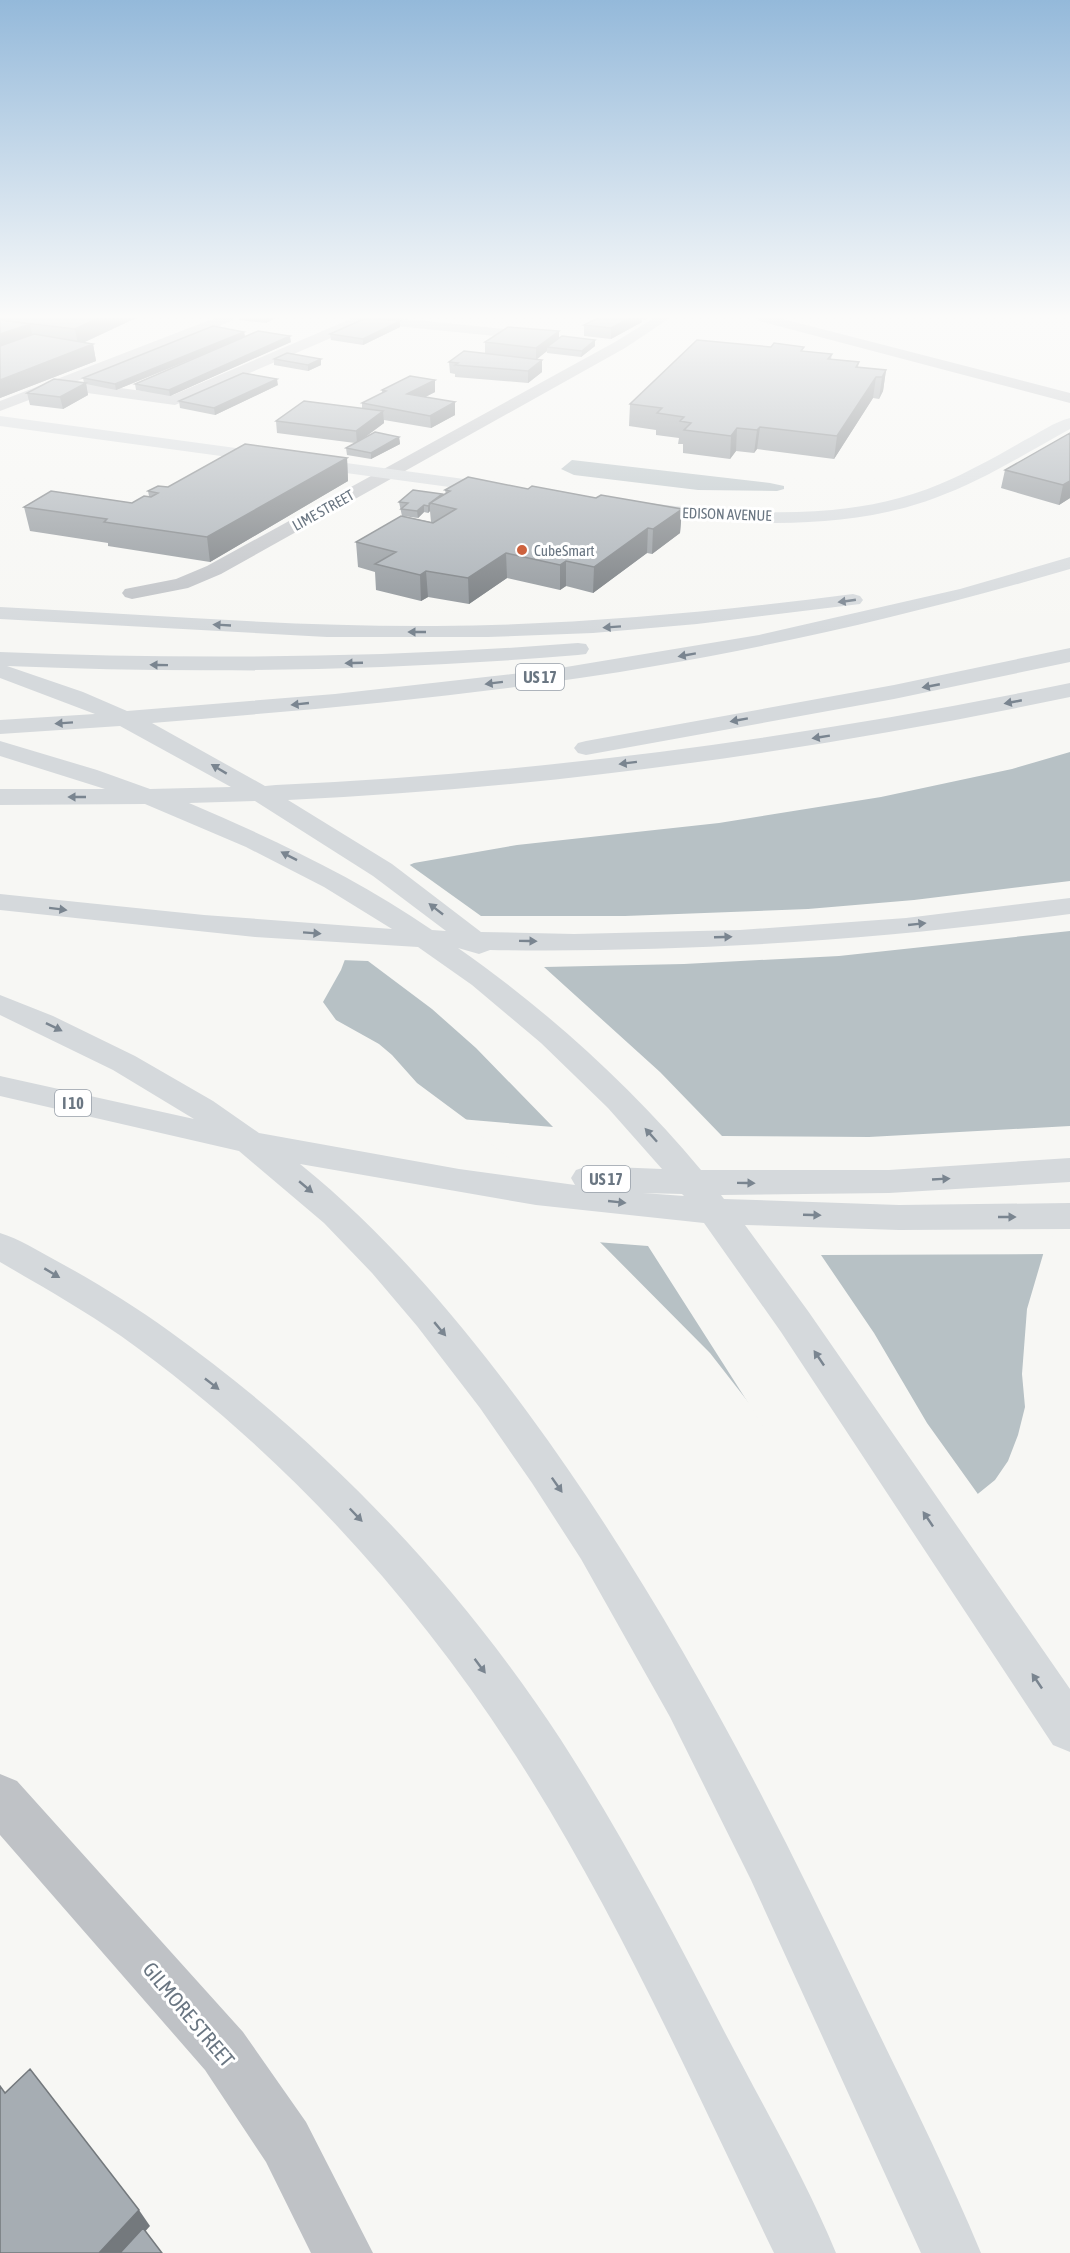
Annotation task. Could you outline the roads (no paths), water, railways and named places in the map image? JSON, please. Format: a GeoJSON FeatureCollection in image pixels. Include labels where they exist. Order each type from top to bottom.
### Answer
{"type":"FeatureCollection","features":[{"type":"Feature","properties":{"kind":"main road"},"geometry":{"type":"LineString","coordinates":[[16,423],[515,491]]}},
{"type":"Feature","properties":{"kind":"main road","name":"EDISON AVENUE"},"geometry":{"type":"LineString","coordinates":[[619,505],[683,513],[783,516],[848,512],[900,503],[944,488],[1070,423]]}},
{"type":"Feature","properties":{"kind":"main road"},"geometry":{"type":"LineString","coordinates":[[0,613],[376,632],[597,628],[834,603],[985,579],[1070,562]]}},
{"type":"Feature","properties":{"kind":"main road","name":"US 17"},"geometry":{"type":"LineString","coordinates":[[0,727],[282,706],[514,681],[716,649],[968,594],[1070,562]]}},
{"type":"Feature","properties":{"kind":"main road"},"geometry":{"type":"LineString","coordinates":[[0,659],[202,666],[438,660],[638,644],[893,611]]}},
{"type":"Feature","properties":{"kind":"main road"},"geometry":{"type":"LineString","coordinates":[[204,795],[381,779],[552,754],[894,693],[1070,655]]}},
{"type":"Feature","properties":{"kind":"main road"},"geometry":{"type":"LineString","coordinates":[[0,671],[88,701],[155,733],[338,841],[395,878],[459,927],[519,983],[573,1042],[621,1102],[672,1159],[752,1260],[1070,1729]]}},
{"type":"Feature","properties":{"kind":"main road"},"geometry":{"type":"LineString","coordinates":[[0,797],[204,795],[369,788],[644,761],[829,736],[1070,690]]}},
{"type":"Feature","properties":{"kind":"main road"},"geometry":{"type":"LineString","coordinates":[[0,748],[82,772],[174,804],[266,844],[356,892],[446,950],[488,983],[533,1019],[621,1102]]}},
{"type":"Feature","properties":{"kind":"main road"},"geometry":{"type":"LineString","coordinates":[[0,902],[254,928],[481,941],[689,939],[900,926],[1070,906]]}},
{"type":"Feature","properties":{"kind":"main road"},"geometry":{"type":"LineString","coordinates":[[0,1004],[99,1049],[157,1081],[213,1116],[266,1154],[314,1193],[364,1243],[413,1296],[464,1357],[565,1497],[679,1685],[730,1779],[788,1898],[951,2253]]}},
{"type":"Feature","properties":{"kind":"main road","name":"I 10"},"geometry":{"type":"LineString","coordinates":[[0,1086],[146,1120]]}},
{"type":"Feature","properties":{"kind":"main road"},"geometry":{"type":"LineString","coordinates":[[146,1120],[378,1167],[533,1192],[615,1202],[853,1217],[1070,1216]]}},
{"type":"Feature","properties":{"kind":"main road","name":"US 17"},"geometry":{"type":"LineString","coordinates":[[146,1120],[389,1160],[585,1178],[799,1184],[892,1182],[1070,1170]]}},
{"type":"Feature","properties":{"kind":"main road"},"geometry":{"type":"LineString","coordinates":[[0,1246],[104,1305],[167,1349],[231,1399],[296,1455],[359,1519],[425,1594],[489,1677],[553,1770],[626,1899],[807,2253]]}},
{"type":"Feature","properties":{"kind":"street","name":"LIME STREET"},"geometry":{"type":"LineString","coordinates":[[132,593],[169,587],[202,577],[479,423]]}},
{"type":"Feature","properties":{"kind":"street","name":"GILMORE STREET"},"geometry":{"type":"LineString","coordinates":[[0,1798],[224,2051],[286,2142],[343,2253]]}},
{"type":"Feature","properties":{"kind":"place","name":"CubeSmart"},"geometry":{"type":"Point","coordinates":[522,550]}}]}
